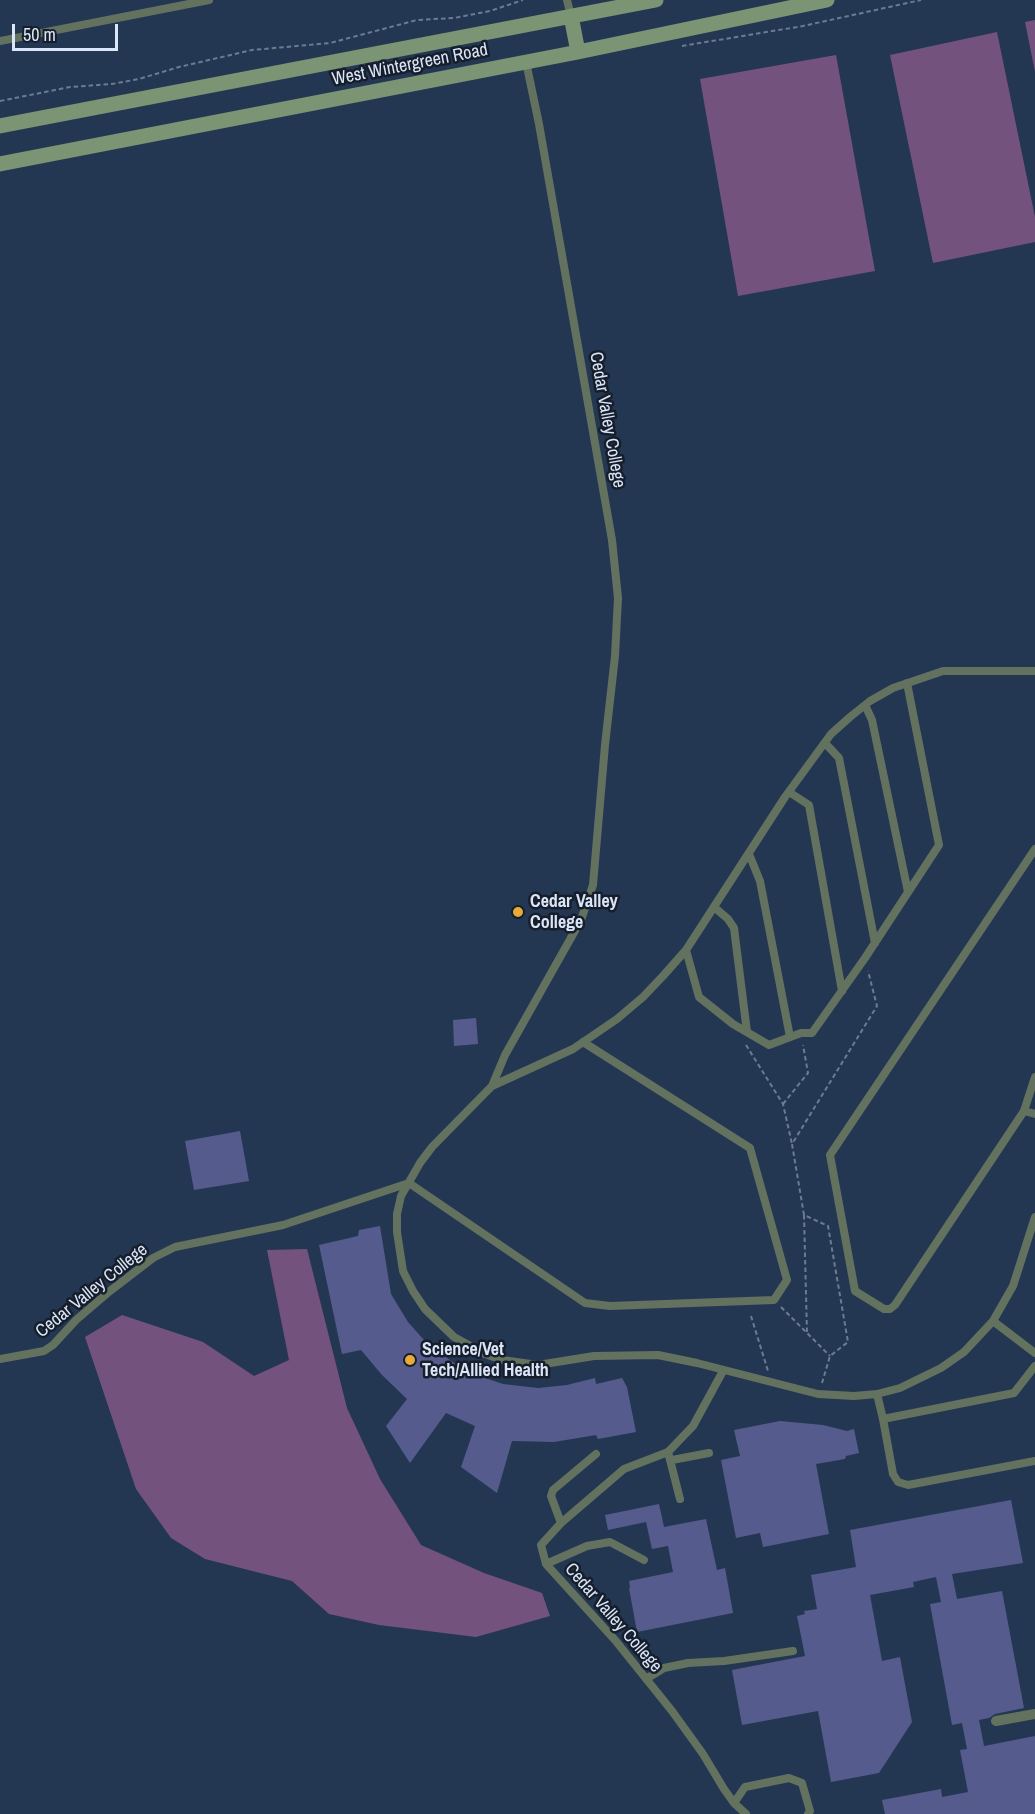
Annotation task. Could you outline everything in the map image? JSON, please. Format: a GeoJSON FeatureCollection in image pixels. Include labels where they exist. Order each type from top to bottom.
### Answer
{"type":"FeatureCollection","features":[{"type":"Feature","properties":{"kind":"main road","name":"West Wintergreen Road"},"geometry":{"type":"LineString","coordinates":[[0,126],[656,0]]}},
{"type":"Feature","properties":{"kind":"main road","name":"West Wintergreen Road"},"geometry":{"type":"LineString","coordinates":[[0,164],[578,52],[827,0]]}},
{"type":"Feature","properties":{"kind":"main road"},"geometry":{"type":"LineString","coordinates":[[571,16],[578,52]]}},
{"type":"Feature","properties":{"kind":"street"},"geometry":{"type":"LineString","coordinates":[[996,1721],[1035,1714]]}},
{"type":"Feature","properties":{"kind":"lane"},"geometry":{"type":"LineString","coordinates":[[0,41],[209,0]]}},
{"type":"Feature","properties":{"kind":"lane"},"geometry":{"type":"LineString","coordinates":[[567,0],[571,16]]}},
{"type":"Feature","properties":{"kind":"lane","name":"Cedar Valley College"},"geometry":{"type":"LineString","coordinates":[[492,1086],[505,1055],[581,920],[593,885],[615,656],[618,598],[610,528],[542,135],[526,62]]}},
{"type":"Feature","properties":{"kind":"lane","name":"Cedar Valley College"},"geometry":{"type":"LineString","coordinates":[[1035,671],[943,671],[893,688],[865,705],[831,734],[789,792],[686,950],[643,997],[617,1019],[573,1049],[492,1086],[432,1147],[401,1196],[397,1215],[403,1271],[412,1291],[425,1309],[454,1337],[484,1354],[517,1364],[538,1365],[594,1356],[658,1355],[818,1394],[854,1396],[878,1394],[900,1388],[940,1368],[963,1352],[993,1321],[1012,1286],[1035,1217]]}},
{"type":"Feature","properties":{"kind":"lane"},"geometry":{"type":"LineString","coordinates":[[686,950],[699,997],[733,1024],[769,1045],[801,1033],[812,1033],[875,943],[939,844],[907,683]]}},
{"type":"Feature","properties":{"kind":"lane"},"geometry":{"type":"LineString","coordinates":[[865,705],[872,720],[908,892]]}},
{"type":"Feature","properties":{"kind":"lane"},"geometry":{"type":"LineString","coordinates":[[825,743],[839,758],[875,943]]}},
{"type":"Feature","properties":{"kind":"lane"},"geometry":{"type":"LineString","coordinates":[[789,792],[809,805],[842,991]]}},
{"type":"Feature","properties":{"kind":"lane"},"geometry":{"type":"LineString","coordinates":[[1035,849],[830,1155],[855,1291],[884,1309],[890,1309],[895,1305],[1024,1111],[1035,1077]]}},
{"type":"Feature","properties":{"kind":"lane"},"geometry":{"type":"LineString","coordinates":[[749,854],[760,881],[790,1037]]}},
{"type":"Feature","properties":{"kind":"lane"},"geometry":{"type":"LineString","coordinates":[[714,907],[728,919],[734,928],[747,1032]]}},
{"type":"Feature","properties":{"kind":"lane"},"geometry":{"type":"LineString","coordinates":[[409,1183],[585,1303],[610,1306],[774,1300],[787,1280],[750,1148],[583,1042]]}},
{"type":"Feature","properties":{"kind":"lane"},"geometry":{"type":"LineString","coordinates":[[1024,1111],[1035,1114]]}},
{"type":"Feature","properties":{"kind":"lane","name":"Cedar Valley College"},"geometry":{"type":"LineString","coordinates":[[0,1359],[44,1351],[110,1292],[153,1258],[175,1247],[283,1226],[409,1183]]}},
{"type":"Feature","properties":{"kind":"lane"},"geometry":{"type":"LineString","coordinates":[[993,1321],[1035,1353]]}},
{"type":"Feature","properties":{"kind":"lane"},"geometry":{"type":"LineString","coordinates":[[883,1419],[1014,1393],[1035,1365]]}},
{"type":"Feature","properties":{"kind":"lane","name":"Cedar Valley College"},"geometry":{"type":"LineString","coordinates":[[723,1371],[693,1426],[670,1456],[624,1469],[561,1523],[541,1545],[546,1564],[615,1640],[697,1746],[734,1803],[746,1814]]}},
{"type":"Feature","properties":{"kind":"lane"},"geometry":{"type":"LineString","coordinates":[[878,1394],[893,1474],[898,1482],[908,1485],[1035,1461]]}},
{"type":"Feature","properties":{"kind":"lane"},"geometry":{"type":"LineString","coordinates":[[680,1499],[670,1456],[709,1453]]}},
{"type":"Feature","properties":{"kind":"lane"},"geometry":{"type":"LineString","coordinates":[[561,1523],[551,1496],[553,1490],[596,1454]]}},
{"type":"Feature","properties":{"kind":"lane"},"geometry":{"type":"LineString","coordinates":[[546,1564],[587,1546],[610,1542],[644,1560]]}},
{"type":"Feature","properties":{"kind":"lane"},"geometry":{"type":"LineString","coordinates":[[646,1679],[664,1668],[688,1663],[724,1661],[793,1651]]}},
{"type":"Feature","properties":{"kind":"lane"},"geometry":{"type":"LineString","coordinates":[[740,1814],[734,1803],[745,1787],[789,1778],[802,1784],[810,1810],[808,1814]]}},
{"type":"Feature","properties":{"kind":"path"},"geometry":{"type":"LineString","coordinates":[[0,101],[70,87],[112,84],[139,79],[179,66],[252,50],[330,43],[417,20],[454,18],[490,11],[523,0]]}},
{"type":"Feature","properties":{"kind":"path"},"geometry":{"type":"LineString","coordinates":[[783,1104],[808,1073],[801,1033]]}},
{"type":"Feature","properties":{"kind":"path"},"geometry":{"type":"LineString","coordinates":[[746,1044],[783,1104],[792,1144]]}},
{"type":"Feature","properties":{"kind":"path"},"geometry":{"type":"LineString","coordinates":[[804,1215],[807,1333]]}},
{"type":"Feature","properties":{"kind":"path"},"geometry":{"type":"LineString","coordinates":[[774,1300],[830,1356]]}},
{"type":"Feature","properties":{"kind":"path"},"geometry":{"type":"LineString","coordinates":[[751,1316],[771,1383]]}},
{"type":"Feature","properties":{"kind":"shaded area"},"geometry":{"type":"Polygon","coordinates":[[[1035,20],[1035,72],[1025,22],[1035,20]]]}},
{"type":"Feature","properties":{"kind":"shaded area"},"geometry":{"type":"Polygon","coordinates":[[[997,32],[1035,217],[1035,242],[933,263],[890,55],[997,32]]]}},
{"type":"Feature","properties":{"kind":"shaded area"},"geometry":{"type":"Polygon","coordinates":[[[836,55],[875,271],[738,296],[700,79],[836,55]]]}},
{"type":"Feature","properties":{"kind":"shaded area"},"geometry":{"type":"Polygon","coordinates":[[[307,1249],[347,1408],[380,1479],[421,1545],[484,1573],[542,1593],[550,1616],[476,1637],[379,1625],[329,1614],[292,1581],[205,1559],[171,1538],[136,1489],[85,1337],[122,1315],[203,1342],[254,1376],[289,1360],[267,1250],[307,1249]]]}},
{"type":"Feature","properties":{"kind":"building"},"geometry":{"type":"Polygon","coordinates":[[[476,1018],[478,1044],[454,1046],[453,1020],[476,1018]]]}},
{"type":"Feature","properties":{"kind":"building"},"geometry":{"type":"Polygon","coordinates":[[[240,1131],[249,1181],[194,1190],[185,1141],[240,1131]]]}},
{"type":"Feature","properties":{"kind":"building","name":"Science/Vet Tech/Allied Health"},"geometry":{"type":"Polygon","coordinates":[[[380,1226],[391,1294],[408,1322],[424,1340],[459,1366],[458,1369],[503,1384],[538,1388],[567,1385],[595,1378],[596,1384],[622,1378],[627,1387],[636,1432],[598,1439],[596,1435],[554,1442],[512,1441],[497,1493],[461,1467],[475,1426],[446,1413],[410,1463],[386,1426],[407,1399],[382,1375],[361,1350],[342,1354],[319,1245],[358,1236],[359,1230],[380,1226]]]}},
{"type":"Feature","properties":{"kind":"building"},"geometry":{"type":"Polygon","coordinates":[[[780,1421],[823,1425],[847,1431],[854,1429],[859,1453],[846,1456],[845,1459],[816,1464],[829,1534],[763,1547],[760,1533],[736,1538],[721,1460],[740,1456],[734,1430],[780,1421]]]}},
{"type":"Feature","properties":{"kind":"building"},"geometry":{"type":"Polygon","coordinates":[[[1011,1500],[1023,1563],[952,1574],[957,1599],[1002,1591],[1024,1708],[979,1720],[984,1746],[1035,1736],[1035,1814],[885,1814],[882,1800],[941,1789],[942,1797],[968,1792],[960,1750],[967,1749],[962,1723],[952,1725],[930,1604],[941,1602],[936,1577],[913,1582],[914,1587],[870,1595],[882,1661],[900,1657],[912,1722],[879,1773],[831,1782],[818,1711],[742,1725],[732,1670],[805,1656],[797,1616],[805,1614],[804,1611],[817,1609],[811,1575],[856,1567],[850,1530],[1011,1500]]]}},
{"type":"Feature","properties":{"kind":"building"},"geometry":{"type":"Polygon","coordinates":[[[659,1504],[664,1527],[706,1519],[717,1570],[725,1568],[733,1613],[637,1632],[629,1581],[673,1572],[668,1546],[652,1549],[646,1522],[608,1530],[605,1515],[659,1504]]]}},
{"type":"Feature","properties":{"kind":"place","name":"Cedar Valley College"},"geometry":{"type":"Point","coordinates":[518,912]}},
{"type":"Feature","properties":{"kind":"place","name":"Science/Vet Tech/Allied Health"},"geometry":{"type":"Point","coordinates":[410,1360]}}]}
